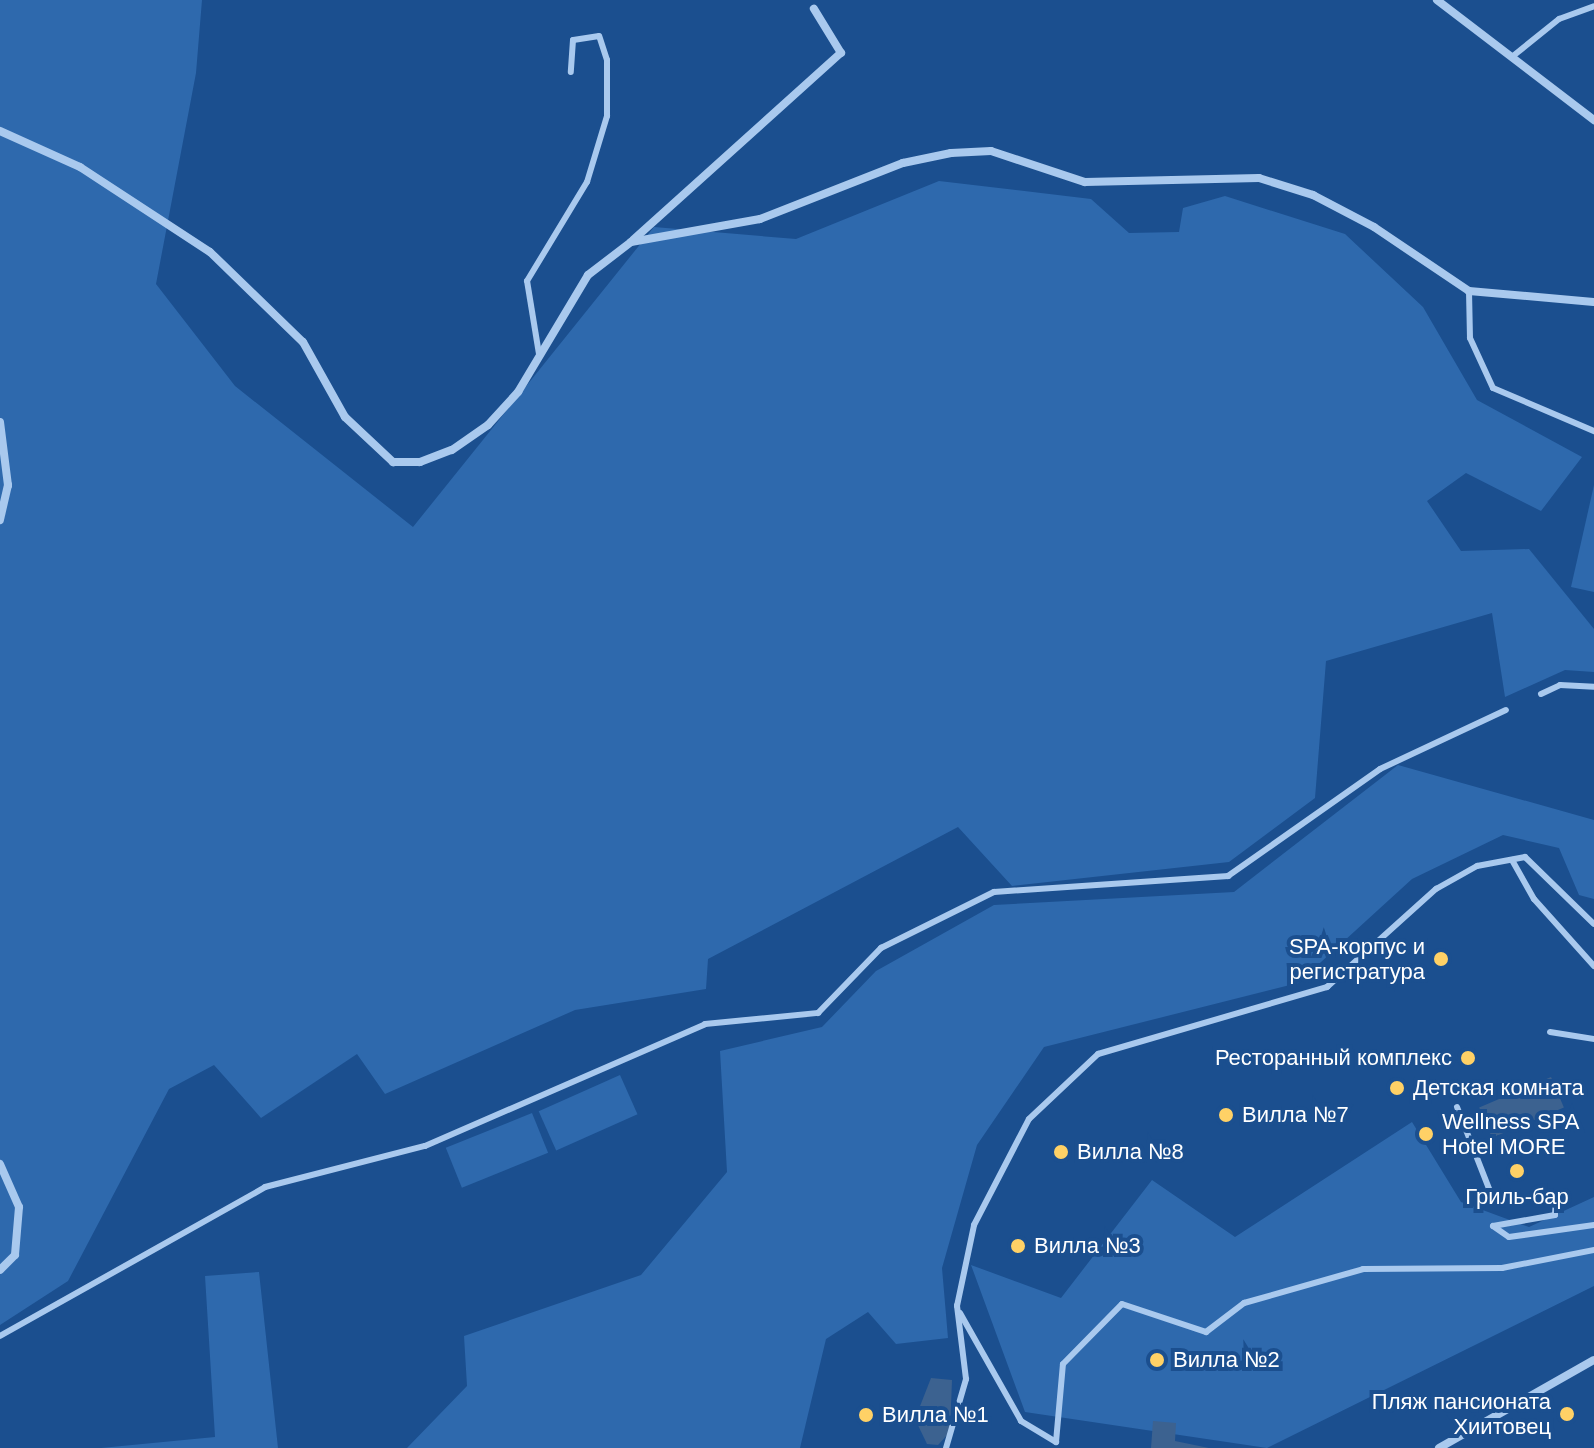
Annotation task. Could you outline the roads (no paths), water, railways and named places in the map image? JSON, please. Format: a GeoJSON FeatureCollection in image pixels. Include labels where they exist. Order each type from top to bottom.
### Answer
{"type":"FeatureCollection","features":[{"type":"Feature","properties":{"kind":"street"},"geometry":{"type":"LineString","coordinates":[[1437,0],[1594,120]]}},
{"type":"Feature","properties":{"kind":"street"},"geometry":{"type":"LineString","coordinates":[[0,131],[80,167],[210,252],[303,342],[345,417],[393,462],[430,458],[488,425],[539,354],[588,275],[631,242],[841,53],[814,9]]}},
{"type":"Feature","properties":{"kind":"street"},"geometry":{"type":"LineString","coordinates":[[631,242],[760,219],[903,163],[991,151],[1085,182],[1259,178],[1362,220],[1469,291],[1594,302]]}},
{"type":"Feature","properties":{"kind":"street"},"geometry":{"type":"LineString","coordinates":[[0,422],[8,485],[0,520]]}},
{"type":"Feature","properties":{"kind":"street"},"geometry":{"type":"LineString","coordinates":[[0,1164],[19,1207],[15,1255],[0,1270]]}},
{"type":"Feature","properties":{"kind":"street"},"geometry":{"type":"LineString","coordinates":[[1439,1448],[1594,1360]]}},
{"type":"Feature","properties":{"kind":"lane"},"geometry":{"type":"LineString","coordinates":[[1513,56],[1559,19],[1594,6]]}},
{"type":"Feature","properties":{"kind":"lane"},"geometry":{"type":"LineString","coordinates":[[539,354],[527,281],[587,182],[607,116],[607,60],[599,36],[573,40],[571,72]]}},
{"type":"Feature","properties":{"kind":"lane"},"geometry":{"type":"LineString","coordinates":[[1469,291],[1470,338],[1493,388],[1594,431]]}},
{"type":"Feature","properties":{"kind":"lane"},"geometry":{"type":"LineString","coordinates":[[1541,694],[1560,685],[1594,687]]}},
{"type":"Feature","properties":{"kind":"lane"},"geometry":{"type":"LineString","coordinates":[[0,1336],[265,1187],[425,1146],[705,1024],[818,1013],[881,948],[994,892],[1228,876],[1380,769],[1506,710]]}},
{"type":"Feature","properties":{"kind":"lane"},"geometry":{"type":"LineString","coordinates":[[946,1448],[966,1379],[957,1306],[974,1225],[1029,1119],[1098,1054],[1327,987],[1436,889],[1477,866],[1525,857],[1562,886],[1594,924]]}},
{"type":"Feature","properties":{"kind":"lane"},"geometry":{"type":"LineString","coordinates":[[1512,860],[1534,899],[1594,966]]}},
{"type":"Feature","properties":{"kind":"lane"},"geometry":{"type":"LineString","coordinates":[[1550,1032],[1594,1039]]}},
{"type":"Feature","properties":{"kind":"lane"},"geometry":{"type":"LineString","coordinates":[[1457,1107],[1493,1199],[1556,1200],[1555,1215],[1493,1226],[1509,1237],[1594,1225]]}},
{"type":"Feature","properties":{"kind":"lane"},"geometry":{"type":"LineString","coordinates":[[957,1306],[1021,1421],[1056,1442],[1063,1364],[1122,1304],[1206,1332],[1244,1303],[1363,1269],[1502,1268],[1594,1250]]}},
{"type":"Feature","properties":{"kind":"place","name":"SPA-корпус и регистратура"},"geometry":{"type":"Point","coordinates":[1441,959]}},
{"type":"Feature","properties":{"kind":"place","name":"Ресторанный комплекс"},"geometry":{"type":"Point","coordinates":[1468,1058]}},
{"type":"Feature","properties":{"kind":"place","name":"Детская комната"},"geometry":{"type":"Point","coordinates":[1397,1088]}},
{"type":"Feature","properties":{"kind":"place","name":"Вилла №7"},"geometry":{"type":"Point","coordinates":[1226,1115]}},
{"type":"Feature","properties":{"kind":"place","name":"Wellness SPA Hotel MORE"},"geometry":{"type":"Point","coordinates":[1426,1134]}},
{"type":"Feature","properties":{"kind":"place","name":"Вилла №8"},"geometry":{"type":"Point","coordinates":[1061,1152]}},
{"type":"Feature","properties":{"kind":"place","name":"Гриль-бар"},"geometry":{"type":"Point","coordinates":[1517,1171]}},
{"type":"Feature","properties":{"kind":"place","name":"Вилла №3"},"geometry":{"type":"Point","coordinates":[1018,1246]}},
{"type":"Feature","properties":{"kind":"place","name":"Вилла №2"},"geometry":{"type":"Point","coordinates":[1157,1360]}},
{"type":"Feature","properties":{"kind":"place","name":"Пляж пансионата Хиитовец"},"geometry":{"type":"Point","coordinates":[1567,1414]}},
{"type":"Feature","properties":{"kind":"place","name":"Вилла №1"},"geometry":{"type":"Point","coordinates":[866,1415]}}]}
